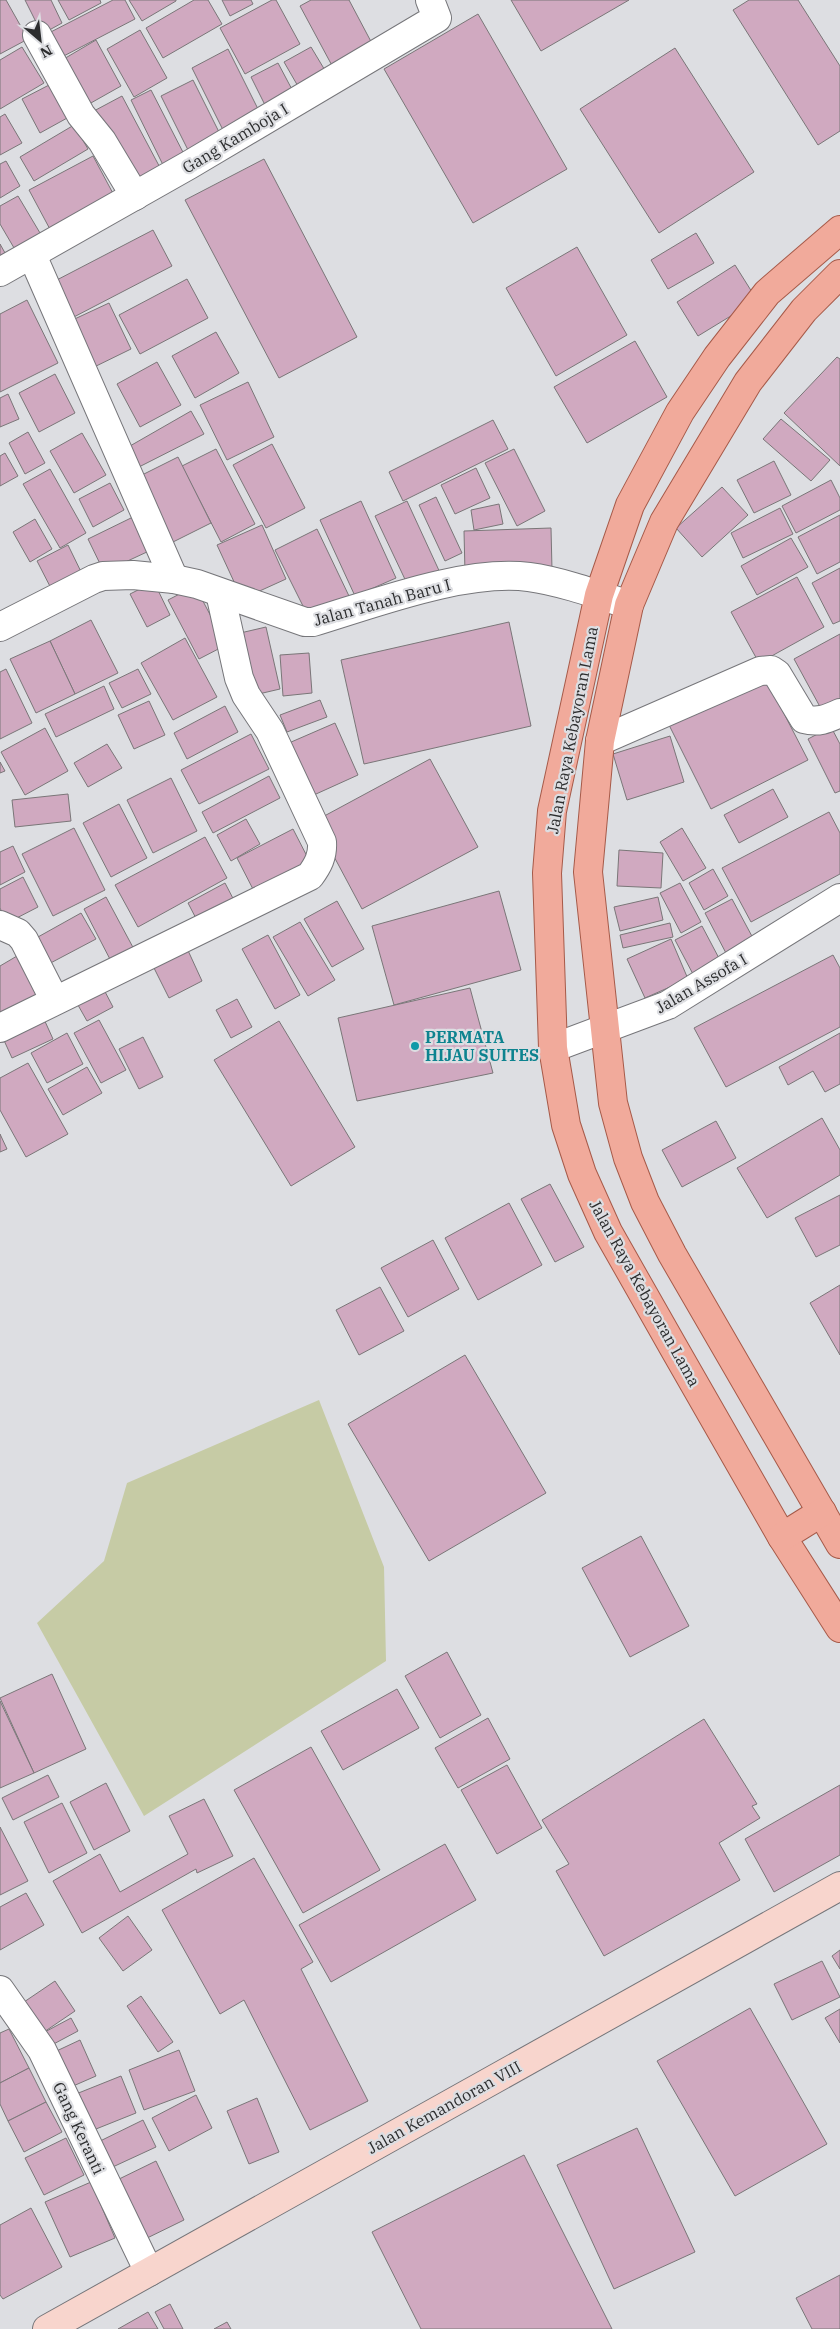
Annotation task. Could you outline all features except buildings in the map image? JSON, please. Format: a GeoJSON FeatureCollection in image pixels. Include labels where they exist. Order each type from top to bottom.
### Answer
{"type":"FeatureCollection","features":[{"type":"Feature","properties":{"kind":"main road","name":"Jalan Raya Kebayoran Lama"},"geometry":{"type":"LineString","coordinates":[[840,230],[767,293],[717,357],[680,412],[630,505],[599,595],[552,811],[547,873],[553,1048],[566,1125],[582,1174],[608,1232],[782,1537],[840,1628]]}},
{"type":"Feature","properties":{"kind":"main road","name":"Jalan Raya Kebayoran Lama"},"geometry":{"type":"LineString","coordinates":[[840,274],[804,310],[748,382],[664,522],[629,604],[600,741],[588,872],[613,1103],[628,1158],[645,1202],[672,1254],[840,1544]]}},
{"type":"Feature","properties":{"kind":"main road"},"geometry":{"type":"LineString","coordinates":[[782,1537],[822,1512]]}},
{"type":"Feature","properties":{"kind":"street","name":"Gang Kamboja I"},"geometry":{"type":"LineString","coordinates":[[0,272],[135,196],[434,9]]}},
{"type":"Feature","properties":{"kind":"street"},"geometry":{"type":"LineString","coordinates":[[37,35],[81,115],[102,142],[135,196]]}},
{"type":"Feature","properties":{"kind":"street"},"geometry":{"type":"LineString","coordinates":[[32,255],[174,578]]}},
{"type":"Feature","properties":{"kind":"street","name":"Jalan Tanah Baru I"},"geometry":{"type":"LineString","coordinates":[[0,627],[98,578],[133,575],[174,578],[197,584],[220,594],[296,620],[313,622],[470,578],[532,577],[629,604]]}},
{"type":"Feature","properties":{"kind":"street"},"geometry":{"type":"LineString","coordinates":[[0,1028],[54,999],[310,876],[323,853],[322,842],[274,740],[259,712],[246,695],[239,678],[220,594]]}},
{"type":"Feature","properties":{"kind":"street"},"geometry":{"type":"LineString","coordinates":[[600,741],[760,671],[771,670],[777,674],[804,719],[812,722],[824,720],[840,713]]}},
{"type":"Feature","properties":{"kind":"street","name":"Jalan Assofa I"},"geometry":{"type":"LineString","coordinates":[[553,1048],[668,1005],[840,898]]}},
{"type":"Feature","properties":{"kind":"street"},"geometry":{"type":"LineString","coordinates":[[0,925],[18,933],[24,940],[54,999]]}},
{"type":"Feature","properties":{"kind":"street","name":"Jalan Kemandoran VIII"},"geometry":{"type":"LineString","coordinates":[[47,2329],[840,1886]]}},
{"type":"Feature","properties":{"kind":"street","name":"Gang Keranti"},"geometry":{"type":"LineString","coordinates":[[0,1990],[42,2050],[149,2272]]}},
{"type":"Feature","properties":{"kind":"green space"},"geometry":{"type":"Polygon","coordinates":[[[319,1400],[384,1567],[386,1661],[144,1816],[37,1623],[104,1561],[127,1483],[319,1400]]]}},
{"type":"Feature","properties":{"kind":"place","name":"PERMATA HIJAU SUITES"},"geometry":{"type":"Point","coordinates":[415,1046]}}]}
